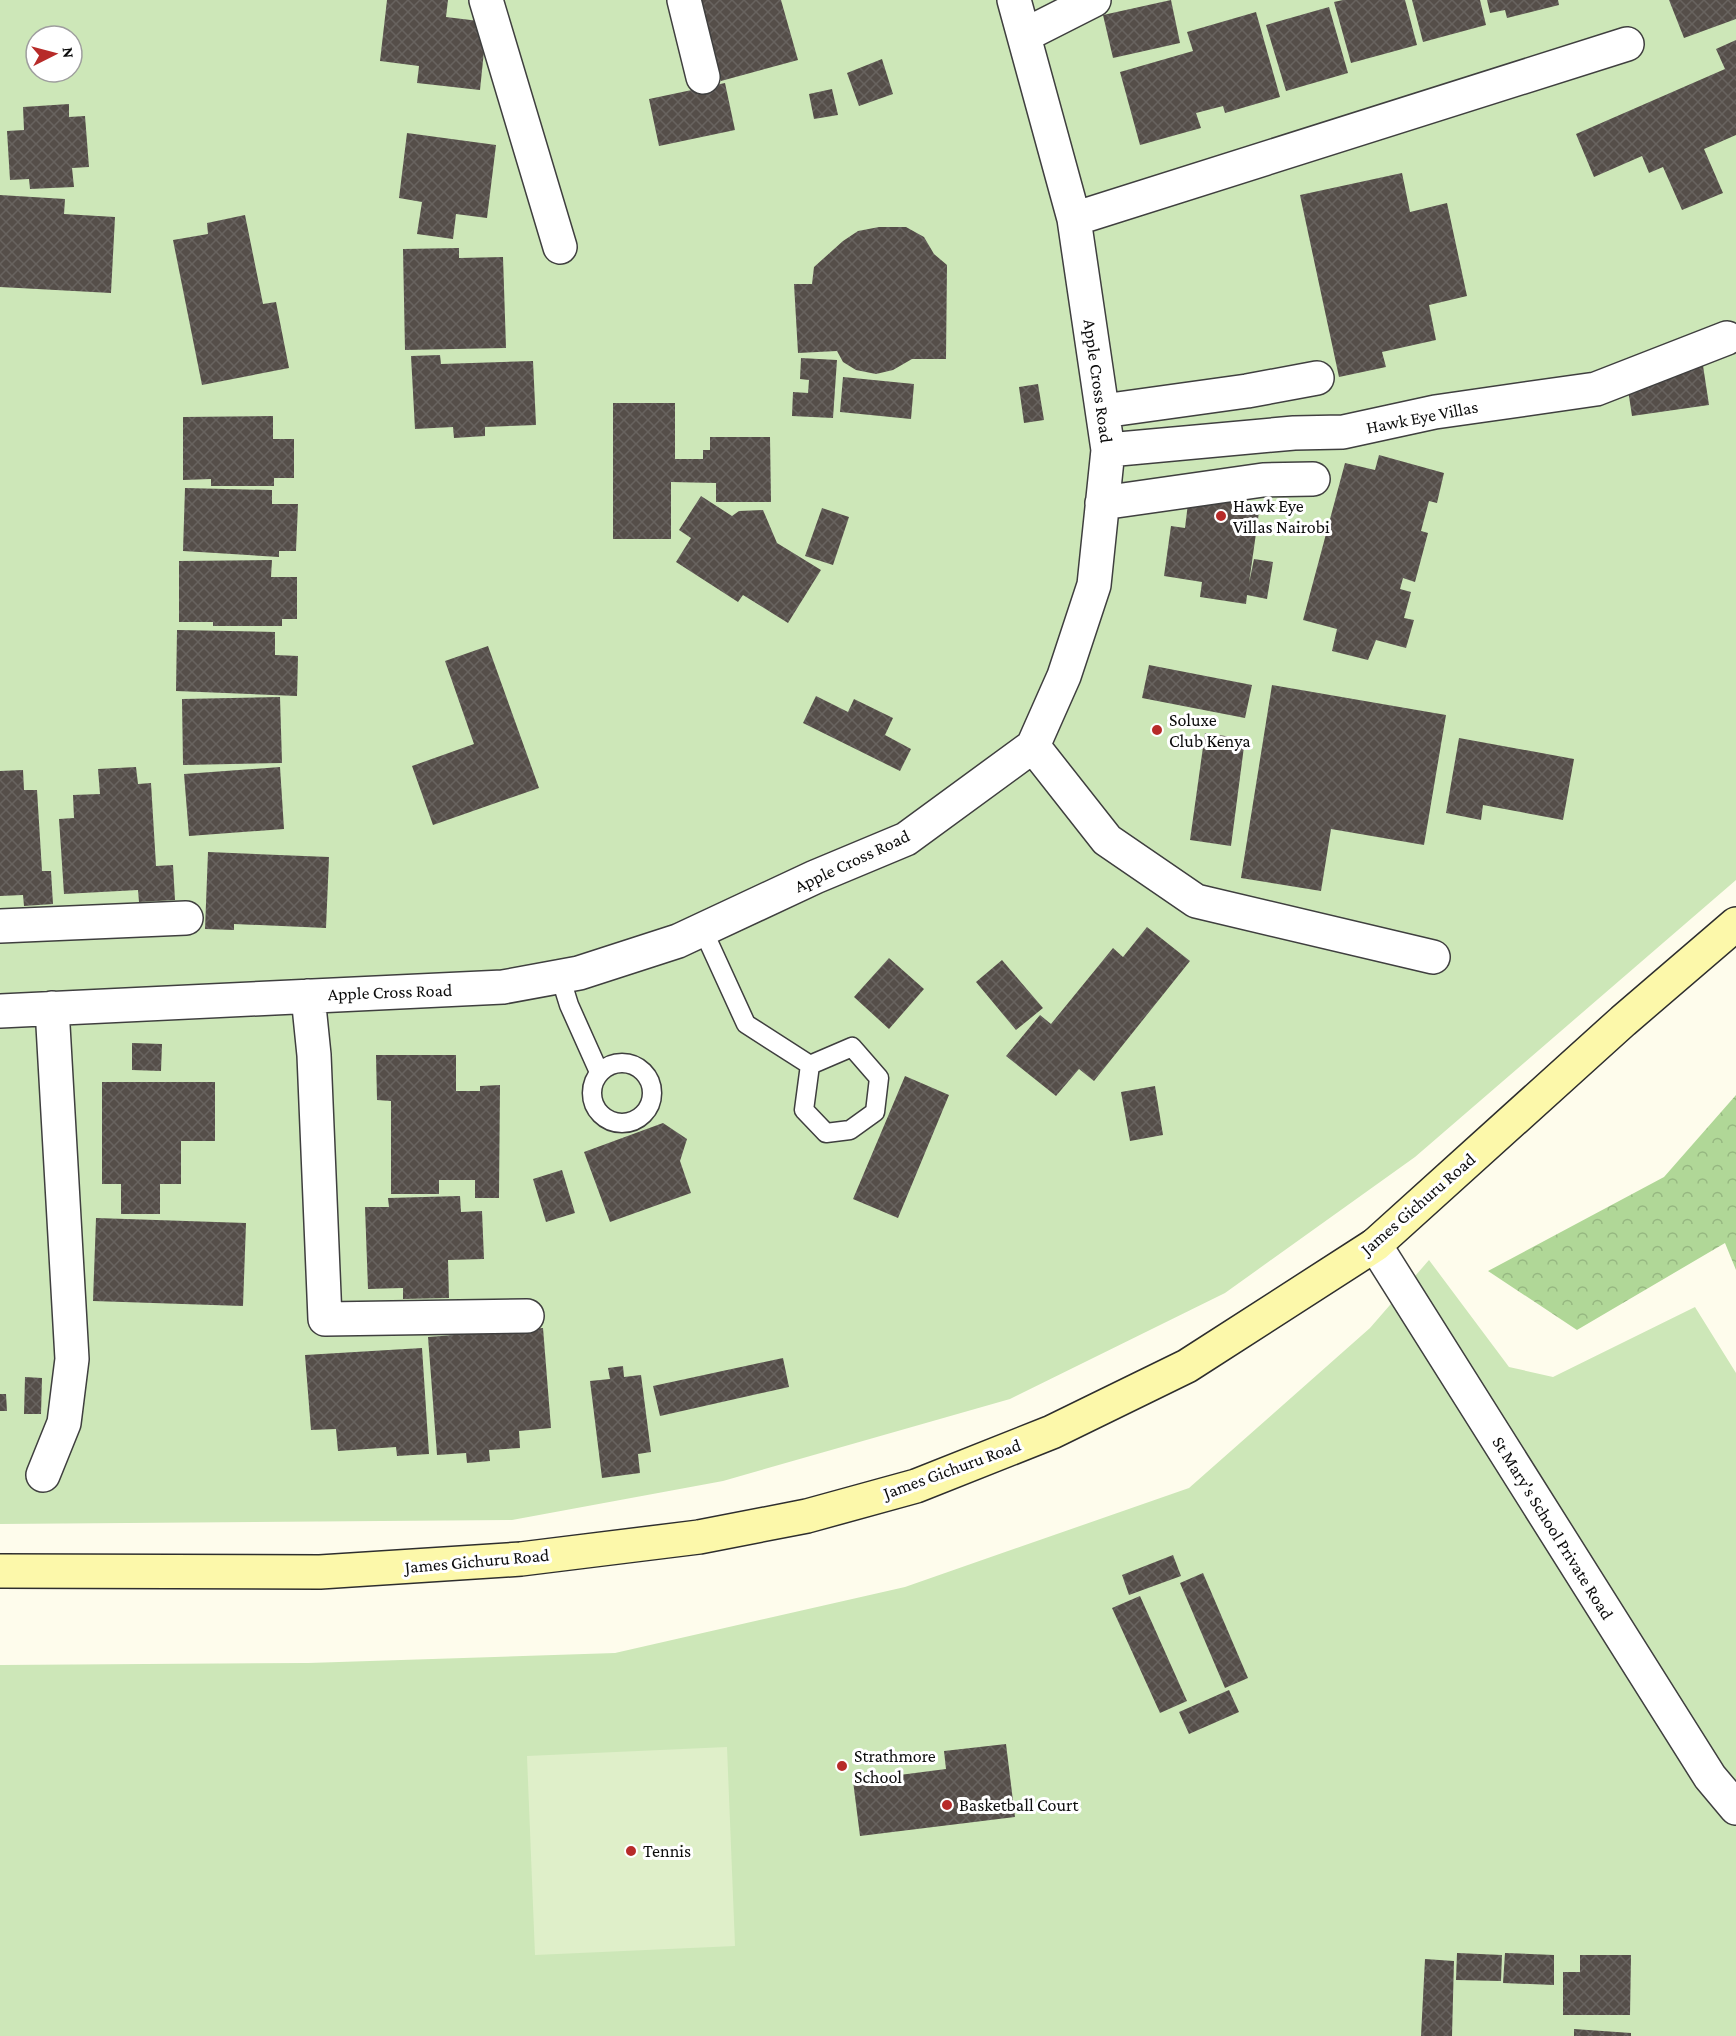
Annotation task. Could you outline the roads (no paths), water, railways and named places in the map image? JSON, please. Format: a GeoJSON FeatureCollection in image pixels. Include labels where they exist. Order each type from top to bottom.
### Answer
{"type":"FeatureCollection","features":[{"type":"Feature","properties":{"kind":"main road","name":"James Gichuru Road"},"geometry":{"type":"LineString","coordinates":[[0,1571],[320,1572],[521,1559],[699,1537],[807,1516],[916,1486],[1052,1432],[1186,1366],[1375,1245],[1623,1021],[1736,924]]}},
{"type":"Feature","properties":{"kind":"street"},"geometry":{"type":"LineString","coordinates":[[486,0],[560,247]]}},
{"type":"Feature","properties":{"kind":"street"},"geometry":{"type":"LineString","coordinates":[[684,0],[703,78]]}},
{"type":"Feature","properties":{"kind":"street","name":"Apple Cross Road"},"geometry":{"type":"LineString","coordinates":[[0,1011],[503,987],[579,973],[678,941],[815,877],[906,839],[1032,746],[1064,676],[1094,585],[1108,450],[1074,219],[1014,0]]}},
{"type":"Feature","properties":{"kind":"street"},"geometry":{"type":"LineString","coordinates":[[1025,36],[1094,0]]}},
{"type":"Feature","properties":{"kind":"street"},"geometry":{"type":"LineString","coordinates":[[1074,219],[1627,44]]}},
{"type":"Feature","properties":{"kind":"street","name":"Hawk Eye Villas"},"geometry":{"type":"LineString","coordinates":[[1108,450],[1294,433],[1343,432],[1435,412],[1596,389],[1727,338]]}},
{"type":"Feature","properties":{"kind":"street"},"geometry":{"type":"LineString","coordinates":[[1102,411],[1247,391],[1317,378]]}},
{"type":"Feature","properties":{"kind":"street"},"geometry":{"type":"LineString","coordinates":[[1102,503],[1263,480],[1312,479]]}},
{"type":"Feature","properties":{"kind":"street"},"geometry":{"type":"LineString","coordinates":[[1032,746],[1107,840],[1196,901],[1433,957]]}},
{"type":"Feature","properties":{"kind":"street"},"geometry":{"type":"LineString","coordinates":[[0,926],[186,918]]}},
{"type":"Feature","properties":{"kind":"street"},"geometry":{"type":"LineString","coordinates":[[308,996],[314,1055],[325,1319],[527,1316]]}},
{"type":"Feature","properties":{"kind":"street"},"geometry":{"type":"LineString","coordinates":[[43,1475],[64,1423],[69,1404],[72,1359],[52,1008]]}},
{"type":"Feature","properties":{"kind":"street","name":"St Mary's School Private Road"},"geometry":{"type":"LineString","coordinates":[[1375,1245],[1710,1777],[1736,1808]]}},
{"type":"Feature","properties":{"kind":"lane"},"geometry":{"type":"LineString","coordinates":[[704,930],[746,1024],[810,1065]]}},
{"type":"Feature","properties":{"kind":"lane"},"geometry":{"type":"LineString","coordinates":[[560,976],[569,1005],[599,1072]]}},
{"type":"Feature","properties":{"kind":"lane"},"geometry":{"type":"LineString","coordinates":[[852,1047],[879,1078],[875,1113],[850,1130],[826,1133],[804,1110],[810,1065],[852,1047]]}},
{"type":"Feature","properties":{"kind":"place","name":"Hawk Eye Villas Nairobi"},"geometry":{"type":"Point","coordinates":[1221,516]}},
{"type":"Feature","properties":{"kind":"place","name":"Soluxe Club Kenya"},"geometry":{"type":"Point","coordinates":[1157,730]}},
{"type":"Feature","properties":{"kind":"place","name":"Strathmore School"},"geometry":{"type":"Point","coordinates":[842,1766]}},
{"type":"Feature","properties":{"kind":"place","name":"Basketball Court"},"geometry":{"type":"Point","coordinates":[947,1805]}},
{"type":"Feature","properties":{"kind":"place","name":"Tennis"},"geometry":{"type":"Point","coordinates":[631,1851]}}]}
